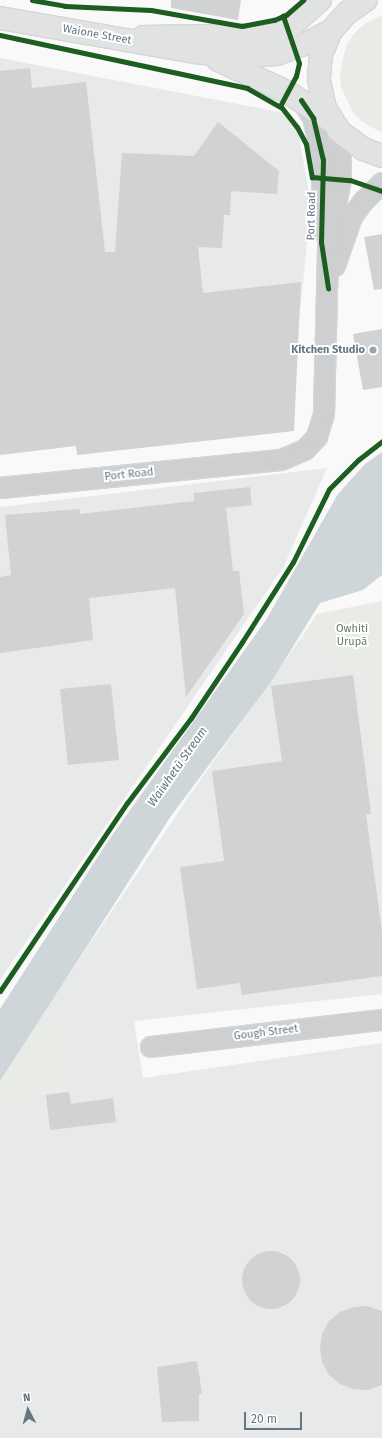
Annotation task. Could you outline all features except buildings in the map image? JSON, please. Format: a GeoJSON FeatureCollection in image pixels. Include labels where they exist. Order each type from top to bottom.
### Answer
{"type":"FeatureCollection","features":[{"type":"Feature","properties":{"kind":"main road"},"geometry":{"type":"LineString","coordinates":[[112,38],[265,35],[292,25],[320,0]]}},
{"type":"Feature","properties":{"kind":"main road","name":"Waione Street"},"geometry":{"type":"LineString","coordinates":[[0,18],[194,52],[236,56],[277,54],[308,43],[338,17],[366,0]]}},
{"type":"Feature","properties":{"kind":"main road"},"geometry":{"type":"LineString","coordinates":[[337,127],[325,108],[319,80],[321,55],[338,17]]}},
{"type":"Feature","properties":{"kind":"main road","name":"Waione Street"},"geometry":{"type":"LineString","coordinates":[[194,52],[233,65],[301,100],[363,149],[382,156]]}},
{"type":"Feature","properties":{"kind":"street","name":"Port Road"},"geometry":{"type":"LineString","coordinates":[[301,100],[313,118],[323,160],[321,242],[328,288]]}},
{"type":"Feature","properties":{"kind":"street","name":"Port Road"},"geometry":{"type":"LineString","coordinates":[[0,488],[281,460],[305,450],[317,437],[324,414],[328,246],[342,169],[337,127]]}},
{"type":"Feature","properties":{"kind":"street","name":"Port Road"},"geometry":{"type":"LineString","coordinates":[[328,288],[352,217],[362,202],[382,183]]}},
{"type":"Feature","properties":{"kind":"street","name":"Gough Street"},"geometry":{"type":"LineString","coordinates":[[151,1046],[382,1020]]}},
{"type":"Feature","properties":{"kind":"shaded area"},"geometry":{"type":"Polygon","coordinates":[[[0,58],[285,113],[298,132],[311,203],[290,411],[0,453],[0,58]]]}},
{"type":"Feature","properties":{"kind":"shaded area"},"geometry":{"type":"Polygon","coordinates":[[[327,468],[284,566],[0,980],[0,507],[327,468]]]}},
{"type":"Feature","properties":{"kind":"shaded area"},"geometry":{"type":"Polygon","coordinates":[[[301,638],[360,676],[382,806],[382,994],[134,1021],[143,1078],[382,1043],[382,1438],[0,1438],[0,1111],[8,1099],[67,1090],[61,1031],[39,1019],[194,789],[301,638]]]}},
{"type":"Feature","properties":{"kind":"green space"},"geometry":{"type":"Polygon","coordinates":[[[382,15],[382,133],[361,121],[352,111],[341,87],[340,73],[346,46],[353,35],[363,25],[382,15]]]}},
{"type":"Feature","properties":{"kind":"green space","name":"Owhiti Urupā"},"geometry":{"type":"Polygon","coordinates":[[[382,601],[381,806],[360,676],[301,638],[317,614],[382,601]]]}},
{"type":"Feature","properties":{"kind":"green space"},"geometry":{"type":"Polygon","coordinates":[[[39,1019],[61,1031],[67,1090],[8,1099],[0,1111],[0,1081],[39,1019]]]}},
{"type":"Feature","properties":{"kind":"water","name":"Waiwhetū Stream"},"geometry":{"type":"Polygon","coordinates":[[[382,452],[382,575],[363,590],[320,603],[273,679],[171,816],[0,1081],[0,1009],[108,841],[266,620],[338,494],[365,464],[382,452]]]}},
{"type":"Feature","properties":{"kind":"cycle path"},"geometry":{"type":"LineString","coordinates":[[32,0],[65,6],[151,10],[242,26],[274,20],[286,15],[303,0]]}},
{"type":"Feature","properties":{"kind":"cycle path"},"geometry":{"type":"LineString","coordinates":[[280,106],[296,76],[299,63],[283,16]]}},
{"type":"Feature","properties":{"kind":"cycle path"},"geometry":{"type":"LineString","coordinates":[[0,35],[247,88],[282,108],[297,127],[306,144],[312,177],[350,180],[382,191]]}},
{"type":"Feature","properties":{"kind":"cycle path"},"geometry":{"type":"LineString","coordinates":[[301,100],[313,118],[323,160],[321,242],[328,288]]}},
{"type":"Feature","properties":{"kind":"cycle path"},"geometry":{"type":"LineString","coordinates":[[0,991],[127,803],[191,718],[242,642],[293,562],[329,489],[358,460],[382,441]]}},
{"type":"Feature","properties":{"kind":"place","name":"Kitchen Studio"},"geometry":{"type":"Point","coordinates":[373,350]}}]}
